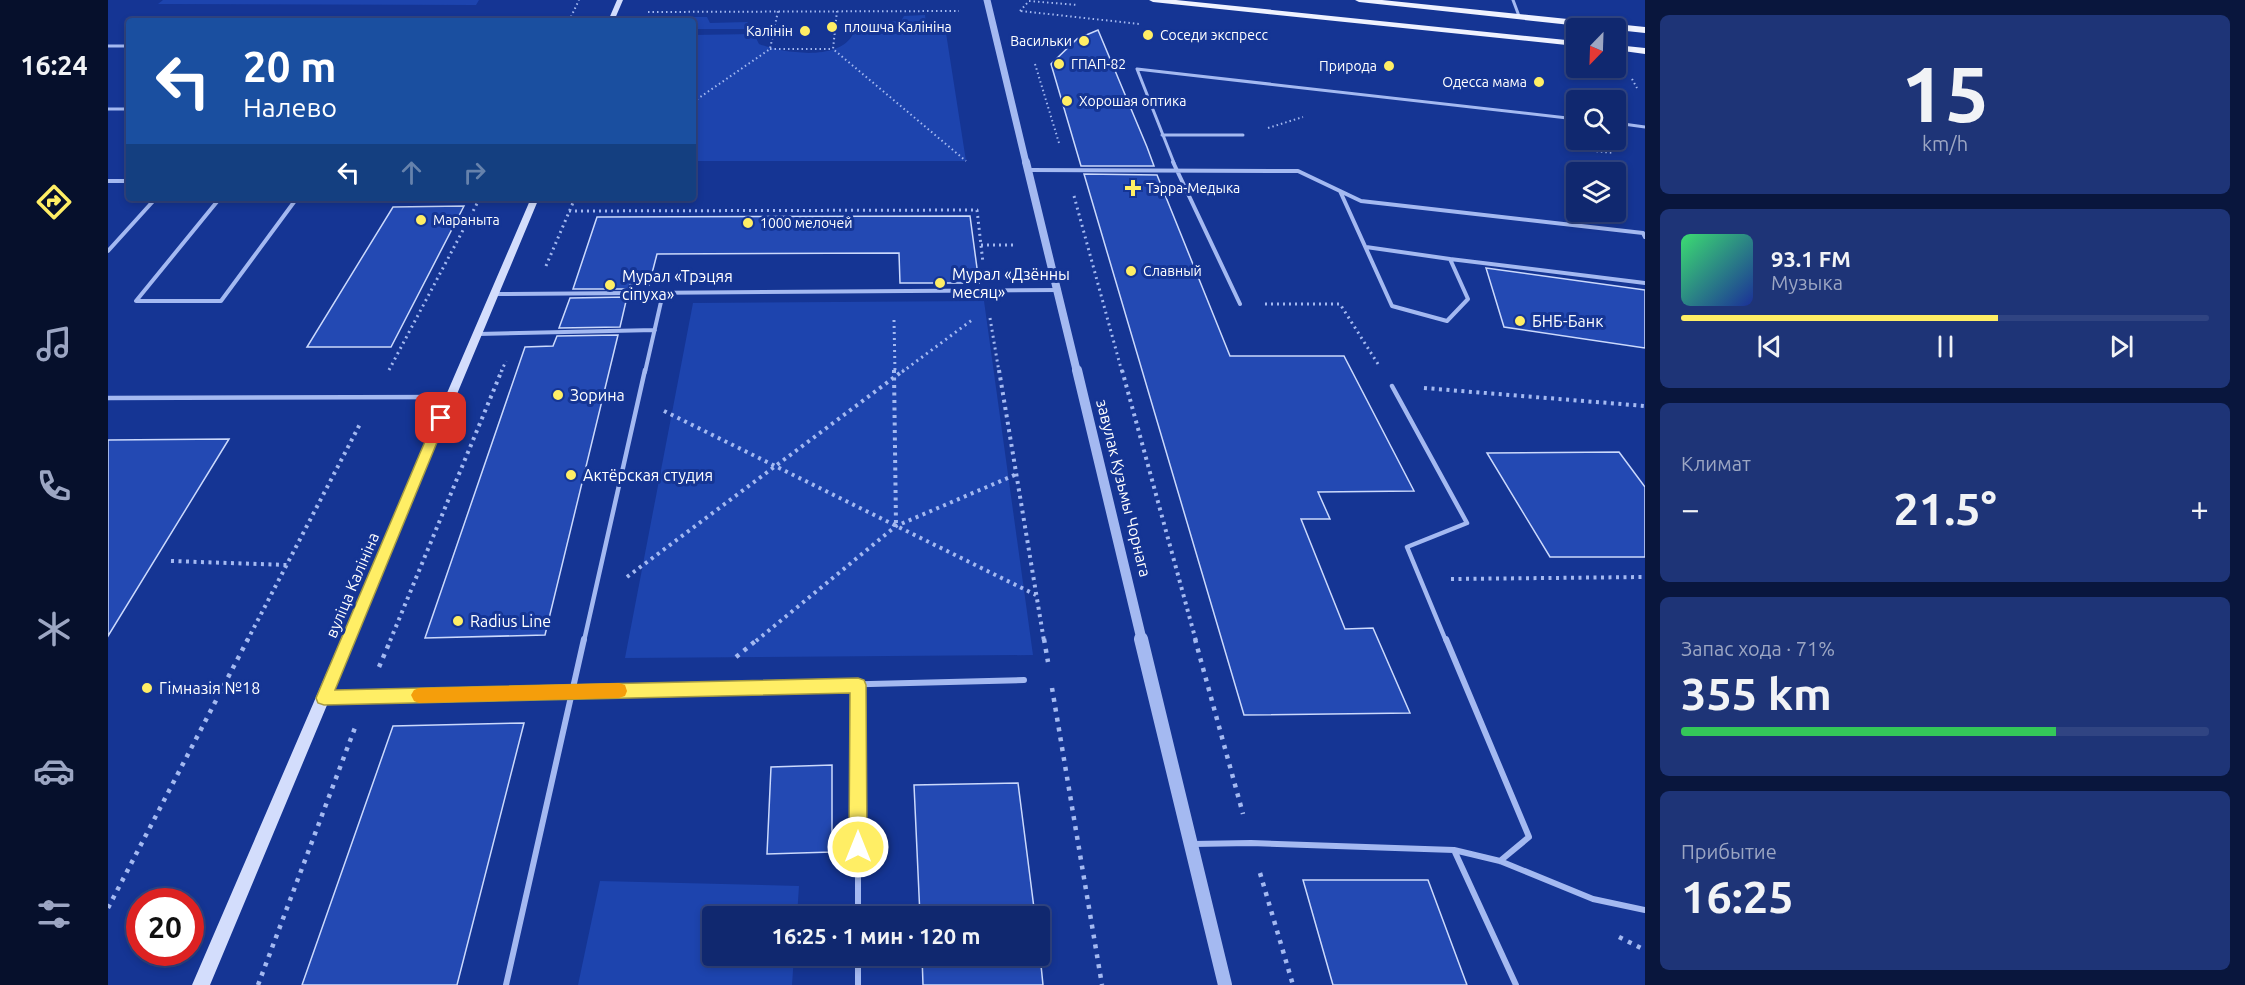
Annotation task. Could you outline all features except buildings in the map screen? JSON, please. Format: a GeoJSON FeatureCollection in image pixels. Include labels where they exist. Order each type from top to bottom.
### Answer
{"type":"FeatureCollection","features":[{"type":"Feature","properties":{"kind":"main road"},"geometry":{"type":"LineString","coordinates":[[612,18],[620,0]]}},
{"type":"Feature","properties":{"kind":"main road"},"geometry":{"type":"LineString","coordinates":[[1153,0],[1566,43]]}},
{"type":"Feature","properties":{"kind":"main road"},"geometry":{"type":"LineString","coordinates":[[1359,0],[1645,30]]}},
{"type":"Feature","properties":{"kind":"main road"},"geometry":{"type":"LineString","coordinates":[[1626,49],[1645,51]]}},
{"type":"Feature","properties":{"kind":"main road","name":"вуліца Калініна"},"geometry":{"type":"LineString","coordinates":[[201,985],[534,201]]}},
{"type":"Feature","properties":{"kind":"street","name":"завулак Кузьмы Чорнага"},"geometry":{"type":"LineString","coordinates":[[987,0],[1226,985]]}},
{"type":"Feature","properties":{"kind":"lane"},"geometry":{"type":"LineString","coordinates":[[1513,0],[1519,16]]}},
{"type":"Feature","properties":{"kind":"lane"},"geometry":{"type":"LineString","coordinates":[[108,46],[126,46]]}},
{"type":"Feature","properties":{"kind":"lane"},"geometry":{"type":"LineString","coordinates":[[1240,304],[1177,171],[1137,69],[1566,118]]}},
{"type":"Feature","properties":{"kind":"lane"},"geometry":{"type":"LineString","coordinates":[[108,109],[126,109]]}},
{"type":"Feature","properties":{"kind":"lane"},"geometry":{"type":"LineString","coordinates":[[1626,124],[1645,127]]}},
{"type":"Feature","properties":{"kind":"lane"},"geometry":{"type":"LineString","coordinates":[[1162,135],[1243,135]]}},
{"type":"Feature","properties":{"kind":"lane"},"geometry":{"type":"LineString","coordinates":[[1030,170],[1067,172],[1298,171],[1360,201],[1643,233],[1645,237]]}},
{"type":"Feature","properties":{"kind":"lane"},"geometry":{"type":"LineString","coordinates":[[108,181],[126,181]]}},
{"type":"Feature","properties":{"kind":"lane"},"geometry":{"type":"LineString","coordinates":[[1340,191],[1392,306],[1447,321],[1468,300],[1450,259]]}},
{"type":"Feature","properties":{"kind":"lane"},"geometry":{"type":"LineString","coordinates":[[108,251],[153,201]]}},
{"type":"Feature","properties":{"kind":"lane"},"geometry":{"type":"LineString","coordinates":[[218,201],[136,301],[221,301],[295,201]]}},
{"type":"Feature","properties":{"kind":"lane"},"geometry":{"type":"LineString","coordinates":[[1366,247],[1645,283]]}},
{"type":"Feature","properties":{"kind":"lane"},"geometry":{"type":"LineString","coordinates":[[494,294],[1059,290]]}},
{"type":"Feature","properties":{"kind":"lane"},"geometry":{"type":"LineString","coordinates":[[506,985],[570,692],[593,603],[663,293]]}},
{"type":"Feature","properties":{"kind":"lane"},"geometry":{"type":"LineString","coordinates":[[477,334],[655,330]]}},
{"type":"Feature","properties":{"kind":"lane"},"geometry":{"type":"LineString","coordinates":[[1392,386],[1467,523],[1407,547],[1529,837],[1500,861]]}},
{"type":"Feature","properties":{"kind":"lane"},"geometry":{"type":"LineString","coordinates":[[108,398],[450,397]]}},
{"type":"Feature","properties":{"kind":"lane"},"geometry":{"type":"LineString","coordinates":[[324,698],[1024,680]]}},
{"type":"Feature","properties":{"kind":"lane"},"geometry":{"type":"LineString","coordinates":[[858,685],[858,906]]}},
{"type":"Feature","properties":{"kind":"lane"},"geometry":{"type":"LineString","coordinates":[[1193,844],[1251,843],[1454,850],[1500,861],[1593,899],[1645,910]]}},
{"type":"Feature","properties":{"kind":"lane"},"geometry":{"type":"LineString","coordinates":[[1454,850],[1516,985]]}},
{"type":"Feature","properties":{"kind":"lane"},"geometry":{"type":"LineString","coordinates":[[858,966],[858,985]]}},
{"type":"Feature","properties":{"kind":"path"},"geometry":{"type":"LineString","coordinates":[[571,18],[579,0]]}},
{"type":"Feature","properties":{"kind":"path"},"geometry":{"type":"LineString","coordinates":[[1023,23],[1020,11],[1029,1],[1077,5]]}},
{"type":"Feature","properties":{"kind":"path"},"geometry":{"type":"LineString","coordinates":[[648,12],[968,10]]}},
{"type":"Feature","properties":{"kind":"path"},"geometry":{"type":"LineString","coordinates":[[770,49],[778,11]]}},
{"type":"Feature","properties":{"kind":"path"},"geometry":{"type":"LineString","coordinates":[[833,49],[837,11]]}},
{"type":"Feature","properties":{"kind":"path"},"geometry":{"type":"LineString","coordinates":[[696,100],[770,49],[833,49],[966,160]]}},
{"type":"Feature","properties":{"kind":"path"},"geometry":{"type":"LineString","coordinates":[[1034,57],[1251,843],[1293,985]]}},
{"type":"Feature","properties":{"kind":"path"},"geometry":{"type":"LineString","coordinates":[[1632,79],[1637,88]]}},
{"type":"Feature","properties":{"kind":"path"},"geometry":{"type":"LineString","coordinates":[[1243,135],[1303,118],[1299,88]]}},
{"type":"Feature","properties":{"kind":"path"},"geometry":{"type":"LineString","coordinates":[[108,908],[478,201]]}},
{"type":"Feature","properties":{"kind":"path"},"geometry":{"type":"LineString","coordinates":[[534,294],[573,201]]}},
{"type":"Feature","properties":{"kind":"path"},"geometry":{"type":"LineString","coordinates":[[569,211],[977,210],[986,290],[1049,666]]}},
{"type":"Feature","properties":{"kind":"path"},"geometry":{"type":"LineString","coordinates":[[894,291],[896,526]]}},
{"type":"Feature","properties":{"kind":"path"},"geometry":{"type":"LineString","coordinates":[[1240,304],[1340,304],[1392,386],[1645,406]]}},
{"type":"Feature","properties":{"kind":"path"},"geometry":{"type":"LineString","coordinates":[[593,603],[893,376],[989,308]]}},
{"type":"Feature","properties":{"kind":"path"},"geometry":{"type":"LineString","coordinates":[[258,985],[366,697],[518,333]]}},
{"type":"Feature","properties":{"kind":"path"},"geometry":{"type":"LineString","coordinates":[[639,399],[1037,595]]}},
{"type":"Feature","properties":{"kind":"path"},"geometry":{"type":"LineString","coordinates":[[697,688],[896,526],[1017,474]]}},
{"type":"Feature","properties":{"kind":"path"},"geometry":{"type":"LineString","coordinates":[[171,561],[287,565]]}},
{"type":"Feature","properties":{"kind":"path"},"geometry":{"type":"LineString","coordinates":[[1420,579],[1645,576]]}},
{"type":"Feature","properties":{"kind":"path"},"geometry":{"type":"LineString","coordinates":[[1051,678],[1102,985]]}},
{"type":"Feature","properties":{"kind":"shaded area"},"geometry":{"type":"Polygon","coordinates":[[[163,0],[479,0],[476,5],[158,4],[163,0]]]}},
{"type":"Feature","properties":{"kind":"shaded area"},"geometry":{"type":"Polygon","coordinates":[[[925,15],[926,25],[917,25],[916,28],[856,28],[864,22],[901,21],[904,16],[925,15]]]}},
{"type":"Feature","properties":{"kind":"shaded area"},"geometry":{"type":"Polygon","coordinates":[[[707,17],[710,23],[747,22],[754,29],[696,29],[696,18],[686,18],[707,17]]]}},
{"type":"Feature","properties":{"kind":"shaded area"},"geometry":{"type":"Polygon","coordinates":[[[946,33],[966,161],[696,161],[696,35],[754,34],[759,44],[781,50],[809,53],[836,49],[846,43],[853,34],[946,33]]]}},
{"type":"Feature","properties":{"kind":"shaded area"},"geometry":{"type":"Polygon","coordinates":[[[984,301],[1033,655],[625,658],[693,303],[984,301]]]}},
{"type":"Feature","properties":{"kind":"shaded area"},"geometry":{"type":"Polygon","coordinates":[[[600,881],[799,886],[798,906],[702,906],[702,966],[793,966],[792,985],[578,985],[600,881]]]}},
{"type":"Feature","properties":{"kind":"slow traffic"},"geometry":{"type":"LineString","coordinates":[[419,695],[619,691]]}},
{"type":"Feature","properties":{"kind":"place","name":"плошча Калініна"},"geometry":{"type":"Point","coordinates":[832,27]}},
{"type":"Feature","properties":{"kind":"place","name":"Калінін"},"geometry":{"type":"Point","coordinates":[805,31]}},
{"type":"Feature","properties":{"kind":"place","name":"Соседи экспресс"},"geometry":{"type":"Point","coordinates":[1148,35]}},
{"type":"Feature","properties":{"kind":"place","name":"Васильки"},"geometry":{"type":"Point","coordinates":[1084,41]}},
{"type":"Feature","properties":{"kind":"place","name":"ГПАП-82"},"geometry":{"type":"Point","coordinates":[1059,64]}},
{"type":"Feature","properties":{"kind":"place","name":"Природа"},"geometry":{"type":"Point","coordinates":[1389,66]}},
{"type":"Feature","properties":{"kind":"place","name":"Одесса мама"},"geometry":{"type":"Point","coordinates":[1539,82]}},
{"type":"Feature","properties":{"kind":"place","name":"Хорошая оптика"},"geometry":{"type":"Point","coordinates":[1067,101]}},
{"type":"Feature","properties":{"kind":"place","name":"Тэрра-Медыка"},"geometry":{"type":"Point","coordinates":[1133,188]}},
{"type":"Feature","properties":{"kind":"place","name":"Мараныта"},"geometry":{"type":"Point","coordinates":[421,220]}},
{"type":"Feature","properties":{"kind":"place","name":"1000 мелочей"},"geometry":{"type":"Point","coordinates":[748,223]}},
{"type":"Feature","properties":{"kind":"place","name":"Славный"},"geometry":{"type":"Point","coordinates":[1131,271]}},
{"type":"Feature","properties":{"kind":"place","name":"Мурал «Дзённы месяц»"},"geometry":{"type":"Point","coordinates":[940,283]}},
{"type":"Feature","properties":{"kind":"place","name":"Мурал «Трэцяя сіпуха»"},"geometry":{"type":"Point","coordinates":[610,285]}},
{"type":"Feature","properties":{"kind":"place","name":"БНБ-Банк"},"geometry":{"type":"Point","coordinates":[1520,321]}},
{"type":"Feature","properties":{"kind":"place","name":"Зорина"},"geometry":{"type":"Point","coordinates":[558,395]}},
{"type":"Feature","properties":{"kind":"place","name":"Актёрская студия"},"geometry":{"type":"Point","coordinates":[571,475]}},
{"type":"Feature","properties":{"kind":"place","name":"Radius Line"},"geometry":{"type":"Point","coordinates":[458,621]}},
{"type":"Feature","properties":{"kind":"place","name":"Гімназія №18"},"geometry":{"type":"Point","coordinates":[147,688]}},
{"type":"Feature","properties":{"kind":"route"},"geometry":{"type":"LineString","coordinates":[[441,418],[324,698],[858,685],[858,847]]}}]}
